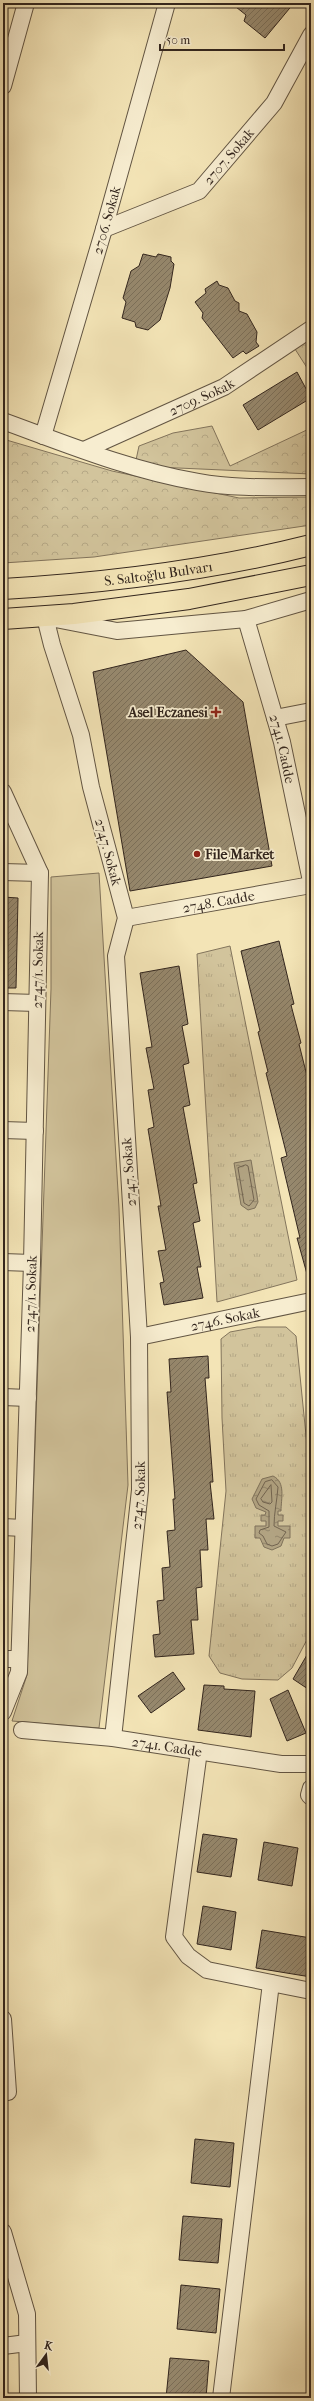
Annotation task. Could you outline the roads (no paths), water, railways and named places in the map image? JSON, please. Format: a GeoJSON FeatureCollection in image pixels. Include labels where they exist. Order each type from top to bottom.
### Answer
{"type":"FeatureCollection","features":[{"type":"Feature","properties":{"kind":"main road","name":"S. Saltoğlu Bulvarı"},"geometry":{"type":"LineString","coordinates":[[3,589],[71,584],[193,569],[278,554],[311,545]]}},
{"type":"Feature","properties":{"kind":"main road","name":"S. Saltoğlu Bulvarı"},"geometry":{"type":"LineString","coordinates":[[3,619],[45,617],[189,599],[311,575]]}},
{"type":"Feature","properties":{"kind":"street"},"geometry":{"type":"LineString","coordinates":[[3,86],[26,3]]}},
{"type":"Feature","properties":{"kind":"street","name":"2706. Sokak"},"geometry":{"type":"LineString","coordinates":[[43,436],[104,229],[167,3]]}},
{"type":"Feature","properties":{"kind":"street","name":"2707. Sokak"},"geometry":{"type":"LineString","coordinates":[[104,229],[199,191],[274,103],[311,35]]}},
{"type":"Feature","properties":{"kind":"street","name":"2709. Sokak"},"geometry":{"type":"LineString","coordinates":[[84,450],[224,387],[311,329]]}},
{"type":"Feature","properties":{"kind":"street"},"geometry":{"type":"LineString","coordinates":[[3,421],[43,436],[146,470],[198,482],[247,488],[311,487]]}},
{"type":"Feature","properties":{"kind":"street"},"geometry":{"type":"LineString","coordinates":[[45,617],[117,631],[246,619],[311,600]]}},
{"type":"Feature","properties":{"kind":"street","name":"2747. Sokak"},"geometry":{"type":"LineString","coordinates":[[45,617],[52,645],[81,735],[91,787],[126,918],[116,956],[140,1337],[140,1490],[113,1738]]}},
{"type":"Feature","properties":{"kind":"street","name":"2741. Cadde"},"geometry":{"type":"LineString","coordinates":[[246,619],[275,718],[310,876]]}},
{"type":"Feature","properties":{"kind":"street"},"geometry":{"type":"LineString","coordinates":[[275,718],[311,712]]}},
{"type":"Feature","properties":{"kind":"street"},"geometry":{"type":"LineString","coordinates":[[3,792],[40,873],[3,872]]}},
{"type":"Feature","properties":{"kind":"street","name":"2747/1. Sokak"},"geometry":{"type":"LineString","coordinates":[[3,1712],[19,1672],[32,1263],[40,873]]}},
{"type":"Feature","properties":{"kind":"street","name":"2748. Cadde"},"geometry":{"type":"LineString","coordinates":[[126,918],[310,876]]}},
{"type":"Feature","properties":{"kind":"street"},"geometry":{"type":"LineString","coordinates":[[3,1002],[37,1003]]}},
{"type":"Feature","properties":{"kind":"street"},"geometry":{"type":"LineString","coordinates":[[3,1130],[35,1131]]}},
{"type":"Feature","properties":{"kind":"street"},"geometry":{"type":"LineString","coordinates":[[3,1262],[32,1263]]}},
{"type":"Feature","properties":{"kind":"street","name":"2746. Sokak"},"geometry":{"type":"LineString","coordinates":[[140,1337],[311,1301]]}},
{"type":"Feature","properties":{"kind":"street"},"geometry":{"type":"LineString","coordinates":[[3,1397],[28,1398]]}},
{"type":"Feature","properties":{"kind":"street"},"geometry":{"type":"LineString","coordinates":[[3,1527],[24,1528]]}},
{"type":"Feature","properties":{"kind":"street"},"geometry":{"type":"LineString","coordinates":[[3,1659],[19,1659]]}},
{"type":"Feature","properties":{"kind":"street","name":"2741. Cadde"},"geometry":{"type":"LineString","coordinates":[[22,1730],[113,1738],[281,1764],[311,1764]]}},
{"type":"Feature","properties":{"kind":"street"},"geometry":{"type":"LineString","coordinates":[[198,1751],[174,1937],[188,1956],[207,1970],[311,1991]]}},
{"type":"Feature","properties":{"kind":"street"},"geometry":{"type":"LineString","coordinates":[[311,1788],[309,1795],[311,1797]]}},
{"type":"Feature","properties":{"kind":"street"},"geometry":{"type":"LineString","coordinates":[[221,2398],[271,1983]]}},
{"type":"Feature","properties":{"kind":"street"},"geometry":{"type":"LineString","coordinates":[[3,2019],[6,2093]]}},
{"type":"Feature","properties":{"kind":"street"},"geometry":{"type":"LineString","coordinates":[[3,2232],[26,2314],[28,2398]]}},
{"type":"Feature","properties":{"kind":"street"},"geometry":{"type":"LineString","coordinates":[[3,2346],[26,2343]]}},
{"type":"Feature","properties":{"kind":"water"},"geometry":{"type":"Polygon","coordinates":[[[251,1160],[258,1202],[255,1208],[248,1210],[241,1205],[234,1163],[251,1160]]]}},
{"type":"Feature","properties":{"kind":"water"},"geometry":{"type":"Polygon","coordinates":[[[273,1476],[280,1482],[282,1491],[281,1511],[278,1511],[278,1515],[283,1515],[283,1521],[278,1521],[278,1526],[290,1526],[290,1538],[284,1538],[281,1546],[272,1550],[264,1547],[260,1538],[255,1538],[255,1526],[266,1526],[266,1521],[261,1521],[261,1515],[265,1515],[266,1512],[256,1508],[252,1499],[262,1479],[273,1476]]]}},
{"type":"Feature","properties":{"kind":"place","name":"Asel Eczanesi"},"geometry":{"type":"Point","coordinates":[216,712]}},
{"type":"Feature","properties":{"kind":"place","name":"File Market"},"geometry":{"type":"Point","coordinates":[197,854]}}]}
